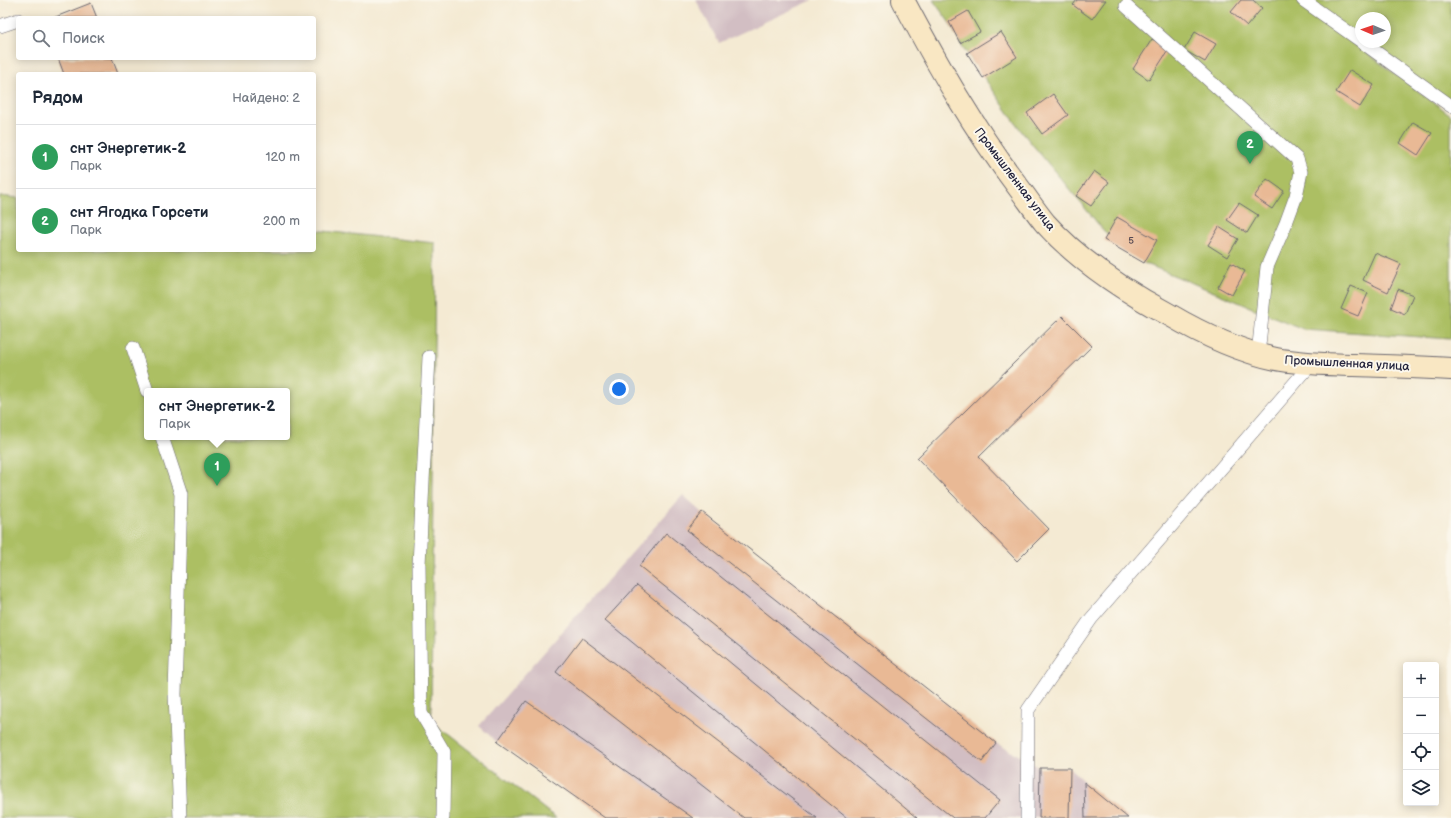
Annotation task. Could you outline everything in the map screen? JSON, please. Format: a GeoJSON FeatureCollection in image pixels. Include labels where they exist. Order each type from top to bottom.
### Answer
{"type":"FeatureCollection","features":[{"type":"Feature","properties":{"kind":"main road","name":"Промышленная улица"},"geometry":{"type":"LineString","coordinates":[[903,0],[933,58],[973,124],[1002,165],[1045,223],[1071,248],[1108,278],[1148,304],[1184,324],[1230,345],[1258,355],[1312,363],[1451,368]]}},
{"type":"Feature","properties":{"kind":"lane"},"geometry":{"type":"LineString","coordinates":[[1304,0],[1355,37]]}},
{"type":"Feature","properties":{"kind":"lane"},"geometry":{"type":"LineString","coordinates":[[1126,6],[1297,159],[1301,172],[1296,196],[1267,267],[1258,355]]}},
{"type":"Feature","properties":{"kind":"lane"},"geometry":{"type":"LineString","coordinates":[[0,26],[16,21]]}},
{"type":"Feature","properties":{"kind":"lane"},"geometry":{"type":"LineString","coordinates":[[1370,48],[1451,106]]}},
{"type":"Feature","properties":{"kind":"lane"},"geometry":{"type":"LineString","coordinates":[[133,348],[146,388]]}},
{"type":"Feature","properties":{"kind":"lane"},"geometry":{"type":"LineString","coordinates":[[428,357],[419,564],[421,713],[444,752],[443,818]]}},
{"type":"Feature","properties":{"kind":"lane"},"geometry":{"type":"LineString","coordinates":[[1027,818],[1028,710],[1092,619],[1312,363]]}},
{"type":"Feature","properties":{"kind":"lane"},"geometry":{"type":"LineString","coordinates":[[163,440],[181,494],[175,694],[180,818]]}},
{"type":"Feature","properties":{"kind":"shaded area"},"geometry":{"type":"Polygon","coordinates":[[[696,0],[813,0],[719,43],[696,0]]]}},
{"type":"Feature","properties":{"kind":"shaded area"},"geometry":{"type":"Polygon","coordinates":[[[683,495],[702,512],[996,743],[1040,768],[1070,768],[1084,782],[1128,818],[605,818],[497,742],[479,726],[683,495]]]}},
{"type":"Feature","properties":{"kind":"green space"},"geometry":{"type":"Polygon","coordinates":[[[933,0],[1451,0],[1451,110],[1361,48],[1391,48],[1391,12],[1355,12],[1355,44],[1335,30],[1355,45],[1355,48],[1360,48],[1451,115],[1451,339],[1303,329],[1144,263],[1104,231],[1022,132],[960,43],[949,22],[933,0]]]}},
{"type":"Feature","properties":{"kind":"green space"},"geometry":{"type":"Polygon","coordinates":[[[0,196],[16,198],[16,252],[316,252],[316,230],[435,243],[431,721],[556,818],[0,818],[0,196]]]}},
{"type":"Feature","properties":{"kind":"building"},"geometry":{"type":"Polygon","coordinates":[[[1077,0],[1106,0],[1092,19],[1073,5],[1077,0]]]}},
{"type":"Feature","properties":{"kind":"building"},"geometry":{"type":"Polygon","coordinates":[[[1241,0],[1253,0],[1262,8],[1247,26],[1231,12],[1241,0]]]}},
{"type":"Feature","properties":{"kind":"building"},"geometry":{"type":"Polygon","coordinates":[[[91,3],[96,16],[58,16],[91,3]]]}},
{"type":"Feature","properties":{"kind":"building"},"geometry":{"type":"Polygon","coordinates":[[[968,11],[980,32],[960,43],[949,22],[968,11]]]}},
{"type":"Feature","properties":{"kind":"building"},"geometry":{"type":"Polygon","coordinates":[[[1001,32],[1017,57],[983,78],[967,53],[1001,32]]]}},
{"type":"Feature","properties":{"kind":"building"},"geometry":{"type":"Polygon","coordinates":[[[1195,32],[1216,44],[1205,62],[1184,50],[1195,32]]]}},
{"type":"Feature","properties":{"kind":"building"},"geometry":{"type":"Polygon","coordinates":[[[1152,39],[1169,49],[1149,80],[1133,69],[1152,39]]]}},
{"type":"Feature","properties":{"kind":"building"},"geometry":{"type":"Polygon","coordinates":[[[59,60],[113,60],[117,72],[63,72],[59,60]]]}},
{"type":"Feature","properties":{"kind":"building"},"geometry":{"type":"Polygon","coordinates":[[[1350,70],[1374,85],[1360,107],[1336,92],[1350,70]]]}},
{"type":"Feature","properties":{"kind":"building"},"geometry":{"type":"Polygon","coordinates":[[[1053,94],[1068,115],[1042,134],[1027,113],[1053,94]]]}},
{"type":"Feature","properties":{"kind":"building"},"geometry":{"type":"Polygon","coordinates":[[[1413,122],[1432,133],[1418,155],[1400,143],[1413,122]]]}},
{"type":"Feature","properties":{"kind":"building"},"geometry":{"type":"Polygon","coordinates":[[[1094,171],[1109,182],[1091,206],[1076,196],[1094,171]]]}},
{"type":"Feature","properties":{"kind":"building"},"geometry":{"type":"Polygon","coordinates":[[[1267,179],[1284,191],[1272,209],[1254,197],[1267,179]]]}},
{"type":"Feature","properties":{"kind":"building"},"geometry":{"type":"Polygon","coordinates":[[[1239,203],[1258,215],[1247,233],[1227,220],[1239,203]]]}},
{"type":"Feature","properties":{"kind":"building"},"geometry":{"type":"Polygon","coordinates":[[[1117,217],[1157,240],[1144,263],[1104,240],[1117,217]]]}},
{"type":"Feature","properties":{"kind":"building"},"geometry":{"type":"Polygon","coordinates":[[[1219,227],[1238,239],[1227,257],[1208,245],[1219,227]]]}},
{"type":"Feature","properties":{"kind":"building"},"geometry":{"type":"Polygon","coordinates":[[[1375,253],[1401,264],[1388,292],[1363,280],[1375,253]]]}},
{"type":"Feature","properties":{"kind":"building"},"geometry":{"type":"Polygon","coordinates":[[[1231,263],[1245,271],[1232,295],[1218,287],[1231,263]]]}},
{"type":"Feature","properties":{"kind":"building"},"geometry":{"type":"Polygon","coordinates":[[[1351,286],[1368,293],[1358,316],[1341,309],[1351,286]]]}},
{"type":"Feature","properties":{"kind":"building"},"geometry":{"type":"Polygon","coordinates":[[[1398,289],[1413,295],[1405,314],[1391,308],[1398,289]]]}},
{"type":"Feature","properties":{"kind":"building"},"geometry":{"type":"Polygon","coordinates":[[[1062,316],[1092,346],[979,457],[1049,529],[1017,561],[917,458],[1062,316]]]}},
{"type":"Feature","properties":{"kind":"building"},"geometry":{"type":"Polygon","coordinates":[[[702,512],[996,743],[982,762],[687,530],[702,512]]]}},
{"type":"Feature","properties":{"kind":"building"},"geometry":{"type":"Polygon","coordinates":[[[666,533],[1000,800],[985,818],[953,818],[639,566],[666,533]]]}},
{"type":"Feature","properties":{"kind":"building"},"geometry":{"type":"Polygon","coordinates":[[[637,585],[917,818],[847,818],[605,620],[637,585]]]}},
{"type":"Feature","properties":{"kind":"building"},"geometry":{"type":"Polygon","coordinates":[[[582,638],[817,818],[744,818],[556,672],[582,638]]]}},
{"type":"Feature","properties":{"kind":"building"},"geometry":{"type":"Polygon","coordinates":[[[526,701],[693,818],[605,818],[497,742],[526,701]]]}},
{"type":"Feature","properties":{"kind":"building"},"geometry":{"type":"Polygon","coordinates":[[[1040,768],[1070,768],[1069,818],[1039,818],[1040,768]]]}},
{"type":"Feature","properties":{"kind":"building"},"geometry":{"type":"Polygon","coordinates":[[[1084,782],[1128,818],[1085,818],[1084,782]]]}},
{"type":"Feature","properties":{"kind":"place","name":"снт Ягодка Горсети"},"geometry":{"type":"Point","coordinates":[1250,164]}},
{"type":"Feature","properties":{"kind":"place","name":"снт Энергетик-2"},"geometry":{"type":"Point","coordinates":[217,486]}}]}
